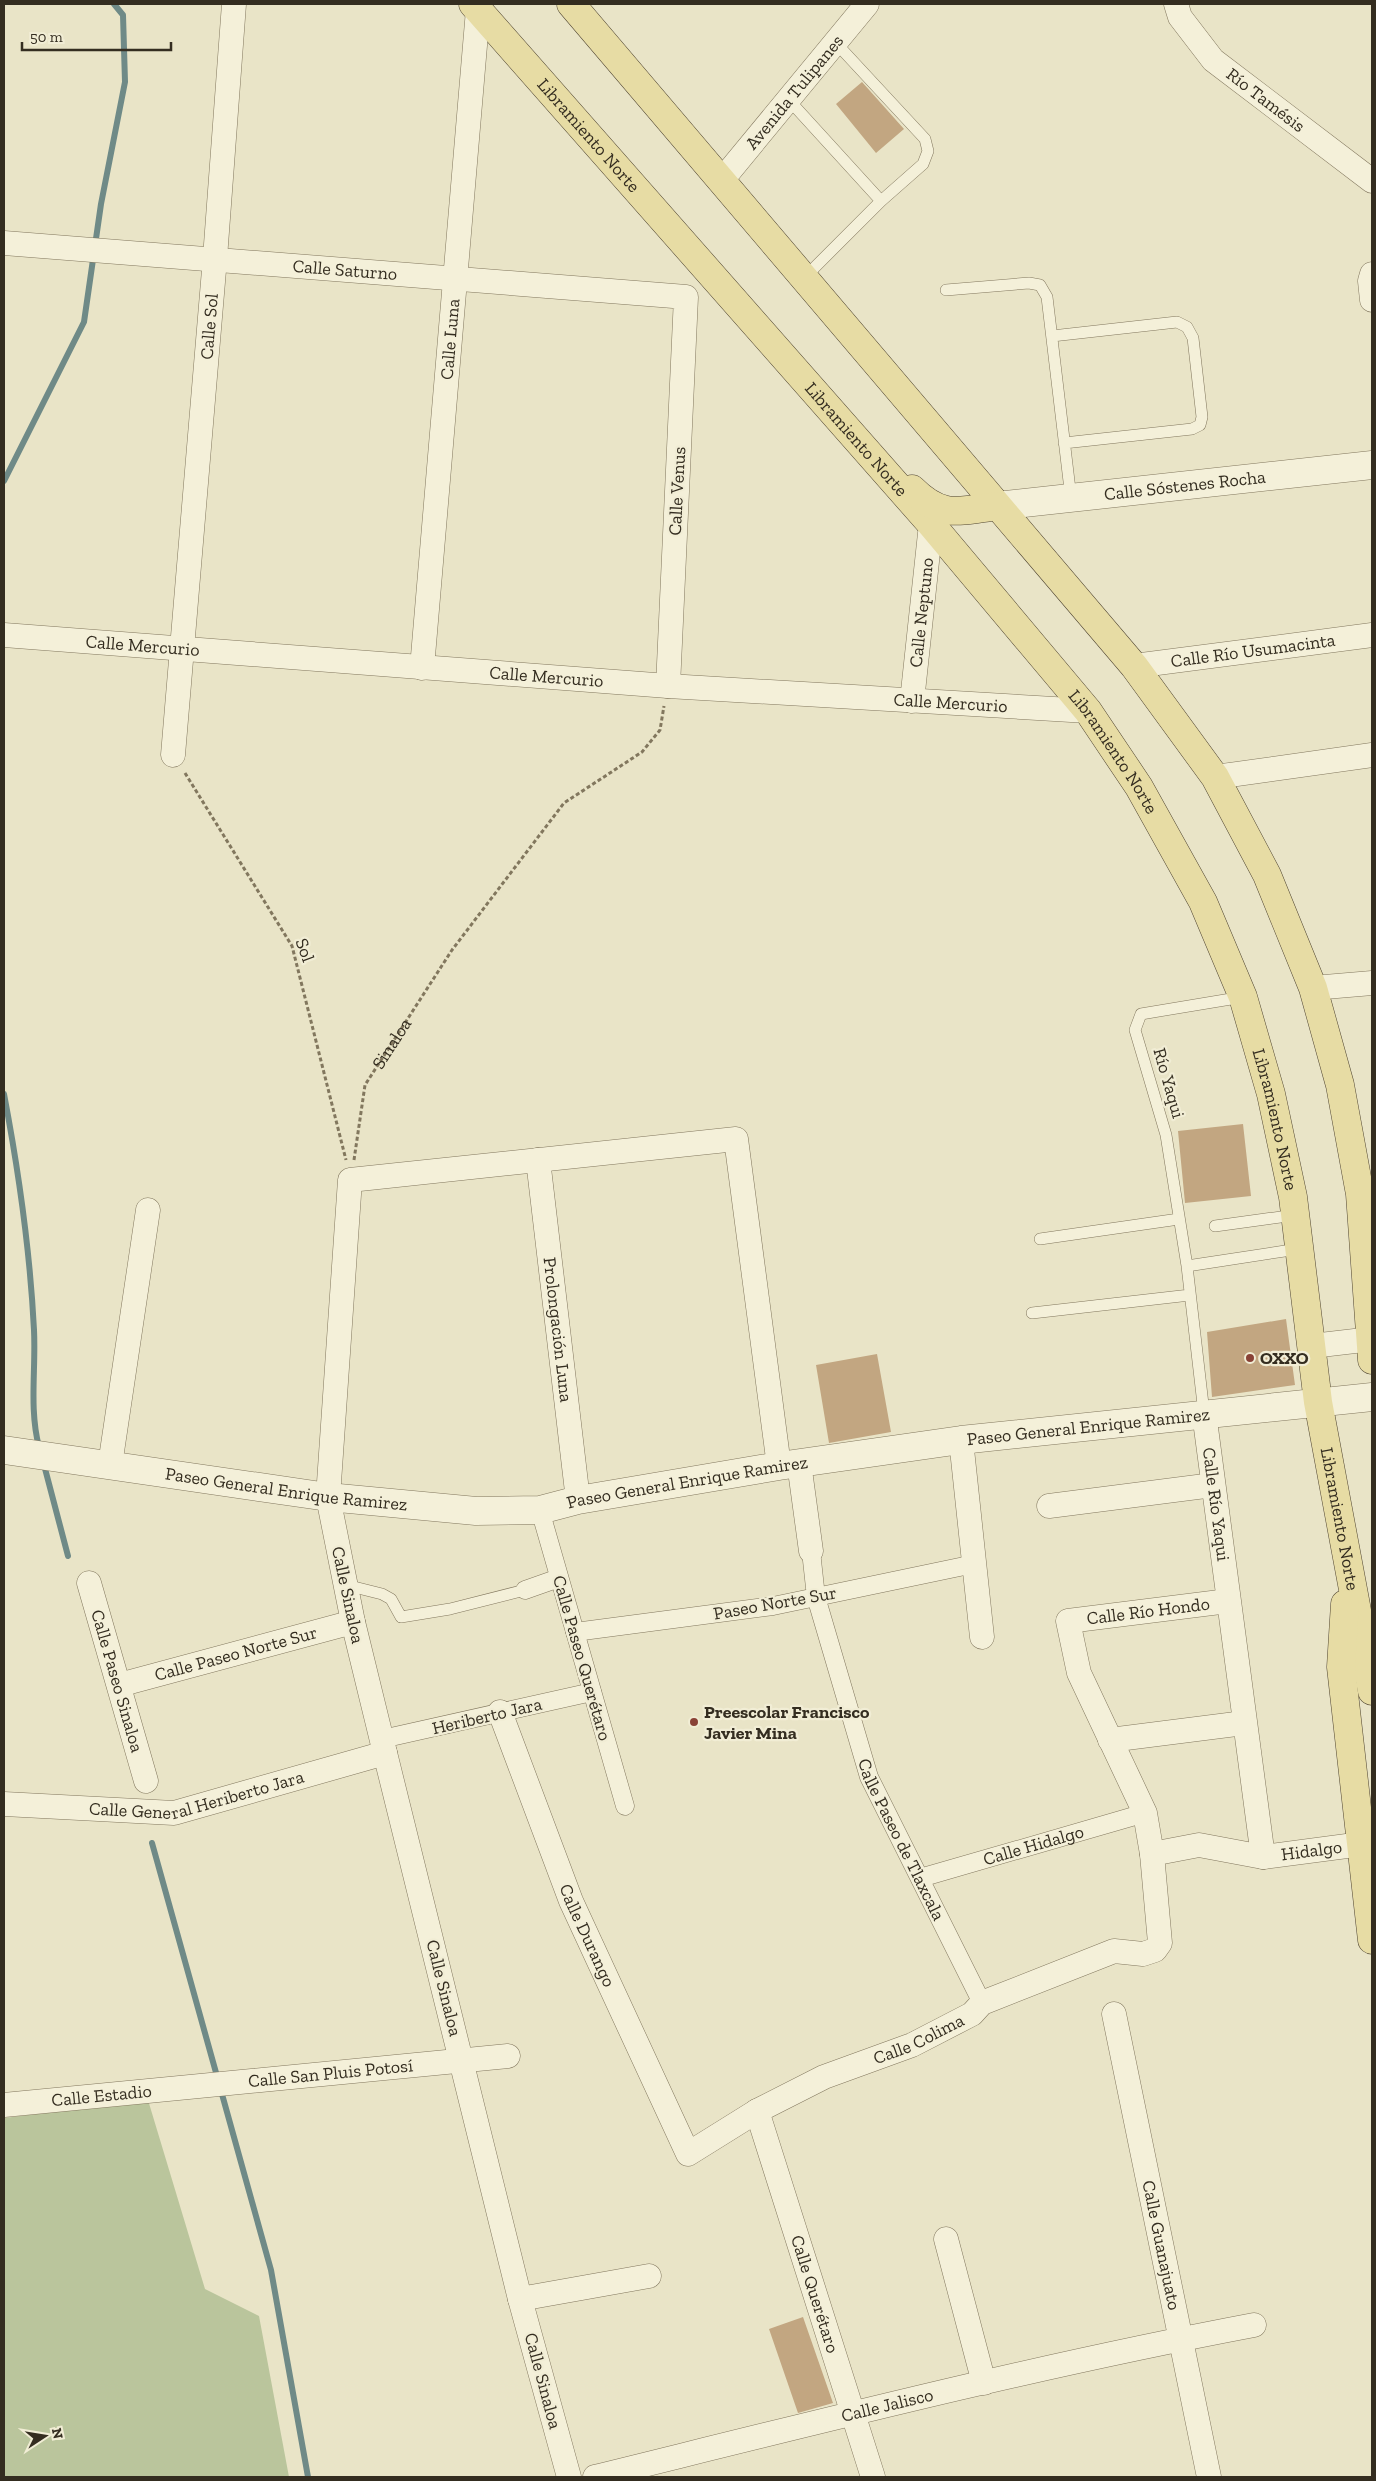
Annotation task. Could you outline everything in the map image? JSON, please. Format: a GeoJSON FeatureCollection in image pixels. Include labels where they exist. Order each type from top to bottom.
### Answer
{"type":"FeatureCollection","features":[{"type":"Feature","properties":{"kind":"main road"},"geometry":{"type":"LineString","coordinates":[[572,4],[1134,666],[1215,777],[1267,876],[1313,988],[1340,1085],[1360,1194],[1371,1346]]}},
{"type":"Feature","properties":{"kind":"main road","name":"Libramiento Norte"},"geometry":{"type":"LineString","coordinates":[[476,7],[931,524],[1088,711],[1139,787],[1203,902],[1243,997],[1271,1094],[1295,1215],[1318,1402],[1372,1692]]}},
{"type":"Feature","properties":{"kind":"main road"},"geometry":{"type":"LineString","coordinates":[[829,410],[845,412],[914,490],[931,506],[953,512],[997,506]]}},
{"type":"Feature","properties":{"kind":"main road"},"geometry":{"type":"LineString","coordinates":[[1348,1570],[1341,1667],[1372,1940]]}},
{"type":"Feature","properties":{"kind":"street","name":"Calle Sol"},"geometry":{"type":"LineString","coordinates":[[173,755],[215,258],[234,4]]}},
{"type":"Feature","properties":{"kind":"street","name":"Avenida Tulipanes"},"geometry":{"type":"LineString","coordinates":[[722,180],[867,4]]}},
{"type":"Feature","properties":{"kind":"street","name":"Río Tamésis"},"geometry":{"type":"LineString","coordinates":[[1176,4],[1180,18],[1213,60],[1372,181]]}},
{"type":"Feature","properties":{"kind":"street","name":"Calle Luna"},"geometry":{"type":"LineString","coordinates":[[422,668],[476,7]]}},
{"type":"Feature","properties":{"kind":"street","name":"Calle Saturno"},"geometry":{"type":"LineString","coordinates":[[4,242],[686,296]]}},
{"type":"Feature","properties":{"kind":"street"},"geometry":{"type":"LineString","coordinates":[[1372,274],[1370,281],[1372,300]]}},
{"type":"Feature","properties":{"kind":"street","name":"Calle Venus"},"geometry":{"type":"LineString","coordinates":[[668,686],[686,296]]}},
{"type":"Feature","properties":{"kind":"street","name":"Calle Sóstenes Rocha"},"geometry":{"type":"LineString","coordinates":[[997,506],[1372,464]]}},
{"type":"Feature","properties":{"kind":"street","name":"Calle Neptuno"},"geometry":{"type":"LineString","coordinates":[[912,701],[931,524]]}},
{"type":"Feature","properties":{"kind":"street","name":"Calle Mercurio"},"geometry":{"type":"LineString","coordinates":[[4,635],[668,686],[1088,711]]}},
{"type":"Feature","properties":{"kind":"street","name":"Calle Río Usumacinta"},"geometry":{"type":"LineString","coordinates":[[1134,666],[1372,635]]}},
{"type":"Feature","properties":{"kind":"street"},"geometry":{"type":"LineString","coordinates":[[1215,777],[1372,755]]}},
{"type":"Feature","properties":{"kind":"street"},"geometry":{"type":"LineString","coordinates":[[1313,988],[1372,983]]}},
{"type":"Feature","properties":{"kind":"street","name":"Calle Paseo de Tlaxcala"},"geometry":{"type":"LineString","coordinates":[[538,1160],[736,1139],[789,1464],[811,1551],[816,1597],[869,1777],[982,2003]]}},
{"type":"Feature","properties":{"kind":"street"},"geometry":{"type":"LineString","coordinates":[[328,1497],[350,1180],[538,1160]]}},
{"type":"Feature","properties":{"kind":"street","name":"Prolongación Luna"},"geometry":{"type":"LineString","coordinates":[[538,1160],[578,1500]]}},
{"type":"Feature","properties":{"kind":"street"},"geometry":{"type":"LineString","coordinates":[[110,1465],[148,1210]]}},
{"type":"Feature","properties":{"kind":"street"},"geometry":{"type":"LineString","coordinates":[[1312,1346],[1371,1346]]}},
{"type":"Feature","properties":{"kind":"street","name":"Paseo General Enrique Ramirez"},"geometry":{"type":"LineString","coordinates":[[4,1450],[61,1460],[110,1465],[328,1497],[476,1511],[540,1510],[578,1500],[789,1464],[961,1440],[1372,1397]]}},
{"type":"Feature","properties":{"kind":"street","name":"Calle Río Yaqui"},"geometry":{"type":"LineString","coordinates":[[1204,1414],[1263,1857]]}},
{"type":"Feature","properties":{"kind":"street"},"geometry":{"type":"LineString","coordinates":[[961,1440],[982,1637]]}},
{"type":"Feature","properties":{"kind":"street"},"geometry":{"type":"LineString","coordinates":[[1050,1506],[1213,1485]]}},
{"type":"Feature","properties":{"kind":"street","name":"Calle Sinaloa"},"geometry":{"type":"LineString","coordinates":[[328,1497],[353,1622],[383,1746],[520,2299],[569,2477]]}},
{"type":"Feature","properties":{"kind":"street","name":"Calle Paseo Querétaro"},"geometry":{"type":"LineString","coordinates":[[540,1510],[625,1806]]}},
{"type":"Feature","properties":{"kind":"street","name":"Paseo Norte Sur"},"geometry":{"type":"LineString","coordinates":[[575,1632],[773,1606],[974,1564]]}},
{"type":"Feature","properties":{"kind":"street"},"geometry":{"type":"LineString","coordinates":[[524,1590],[559,1578]]}},
{"type":"Feature","properties":{"kind":"street","name":"Calle Paseo Sinaloa"},"geometry":{"type":"LineString","coordinates":[[89,1583],[146,1781]]}},
{"type":"Feature","properties":{"kind":"street","name":"Calle Río Hondo"},"geometry":{"type":"LineString","coordinates":[[1110,1740],[1079,1673],[1068,1621],[1228,1601]]}},
{"type":"Feature","properties":{"kind":"street","name":"Calle Paseo Norte Sur"},"geometry":{"type":"LineString","coordinates":[[118,1685],[353,1622]]}},
{"type":"Feature","properties":{"kind":"street","name":"Heriberto Jara"},"geometry":{"type":"LineString","coordinates":[[383,1746],[500,1712],[592,1692]]}},
{"type":"Feature","properties":{"kind":"street","name":"Calle Durango"},"geometry":{"type":"LineString","coordinates":[[500,1712],[571,1901],[688,2154]]}},
{"type":"Feature","properties":{"kind":"street"},"geometry":{"type":"LineString","coordinates":[[1244,1723],[1110,1740],[1145,1813],[1152,1854],[1199,1845],[1263,1857]]}},
{"type":"Feature","properties":{"kind":"street","name":"Calle General Heriberto Jara"},"geometry":{"type":"LineString","coordinates":[[4,1804],[158,1814],[174,1813],[383,1746]]}},
{"type":"Feature","properties":{"kind":"street","name":"Calle Hidalgo"},"geometry":{"type":"LineString","coordinates":[[920,1878],[1145,1813]]}},
{"type":"Feature","properties":{"kind":"street","name":"Hidalgo"},"geometry":{"type":"LineString","coordinates":[[1263,1857],[1362,1844]]}},
{"type":"Feature","properties":{"kind":"street","name":"Calle Colima"},"geometry":{"type":"LineString","coordinates":[[688,2154],[757,2111],[824,2077],[912,2044],[972,2014],[982,2003],[1114,1951],[1143,1954],[1155,1950],[1160,1942],[1152,1854]]}},
{"type":"Feature","properties":{"kind":"street","name":"Calle Guanajuato"},"geometry":{"type":"LineString","coordinates":[[1114,2014],[1209,2477]]}},
{"type":"Feature","properties":{"kind":"street","name":"Calle San Pluis Potosí"},"geometry":{"type":"LineString","coordinates":[[200,2086],[249,2083],[462,2059],[508,2056]]}},
{"type":"Feature","properties":{"kind":"street","name":"Calle Estadio"},"geometry":{"type":"LineString","coordinates":[[4,2105],[200,2086]]}},
{"type":"Feature","properties":{"kind":"street","name":"Calle Querétaro"},"geometry":{"type":"LineString","coordinates":[[757,2111],[874,2477]]}},
{"type":"Feature","properties":{"kind":"street"},"geometry":{"type":"LineString","coordinates":[[946,2239],[984,2383]]}},
{"type":"Feature","properties":{"kind":"street"},"geometry":{"type":"LineString","coordinates":[[520,2299],[649,2276]]}},
{"type":"Feature","properties":{"kind":"street","name":"Calle Jalisco"},"geometry":{"type":"LineString","coordinates":[[595,2477],[852,2413],[1182,2338],[1254,2325]]}},
{"type":"Feature","properties":{"kind":"lane"},"geometry":{"type":"LineString","coordinates":[[804,278],[881,200],[924,164],[928,151],[925,139],[835,42]]}},
{"type":"Feature","properties":{"kind":"lane"},"geometry":{"type":"LineString","coordinates":[[788,99],[881,200]]}},
{"type":"Feature","properties":{"kind":"lane"},"geometry":{"type":"LineString","coordinates":[[946,290],[1029,282],[1040,285],[1048,297],[1071,498]]}},
{"type":"Feature","properties":{"kind":"lane"},"geometry":{"type":"LineString","coordinates":[[1052,336],[1177,322],[1187,327],[1193,338],[1202,417],[1200,425],[1192,429],[1064,443]]}},
{"type":"Feature","properties":{"kind":"lane","name":"Río Yaqui"},"geometry":{"type":"LineString","coordinates":[[1187,1266],[1166,1135],[1135,1030],[1141,1014],[1243,997]]}},
{"type":"Feature","properties":{"kind":"lane"},"geometry":{"type":"LineString","coordinates":[[1215,1226],[1295,1215]]}},
{"type":"Feature","properties":{"kind":"lane"},"geometry":{"type":"LineString","coordinates":[[1040,1239],[1179,1219]]}},
{"type":"Feature","properties":{"kind":"lane"},"geometry":{"type":"LineString","coordinates":[[1187,1266],[1298,1249]]}},
{"type":"Feature","properties":{"kind":"lane","name":"Calle Río Yaqui"},"geometry":{"type":"LineString","coordinates":[[1187,1266],[1204,1414]]}},
{"type":"Feature","properties":{"kind":"lane"},"geometry":{"type":"LineString","coordinates":[[1032,1312],[1190,1295]]}},
{"type":"Feature","properties":{"kind":"lane"},"geometry":{"type":"LineString","coordinates":[[346,1585],[382,1594],[391,1599],[401,1617],[450,1609],[524,1590]]}},
{"type":"Feature","properties":{"kind":"path","name":"Sinaloa"},"geometry":{"type":"LineString","coordinates":[[350,1180],[365,1085],[370,1077],[452,950],[564,803],[642,752],[660,730],[668,686]]}},
{"type":"Feature","properties":{"kind":"path","name":"Sol"},"geometry":{"type":"LineString","coordinates":[[173,755],[292,946],[350,1180]]}},
{"type":"Feature","properties":{"kind":"green space"},"geometry":{"type":"Polygon","coordinates":[[[148,2100],[205,2289],[259,2316],[289,2477],[4,2477],[4,2118],[148,2100]]]}},
{"type":"Feature","properties":{"kind":"building"},"geometry":{"type":"Polygon","coordinates":[[[862,82],[904,129],[876,153],[836,104],[862,82]]]}},
{"type":"Feature","properties":{"kind":"building"},"geometry":{"type":"Polygon","coordinates":[[[1243,1124],[1251,1196],[1185,1203],[1178,1131],[1243,1124]]]}},
{"type":"Feature","properties":{"kind":"building","name":"OXXO"},"geometry":{"type":"Polygon","coordinates":[[[1286,1319],[1295,1385],[1212,1397],[1207,1332],[1286,1319]]]}},
{"type":"Feature","properties":{"kind":"building"},"geometry":{"type":"Polygon","coordinates":[[[877,1354],[891,1432],[829,1443],[816,1365],[877,1354]]]}},
{"type":"Feature","properties":{"kind":"building"},"geometry":{"type":"Polygon","coordinates":[[[803,2317],[833,2403],[798,2413],[769,2329],[803,2317]]]}},
{"type":"Feature","properties":{"kind":"waterway"},"geometry":{"type":"LineString","coordinates":[[4,481],[84,322],[101,204],[125,82],[123,15],[114,4]]}},
{"type":"Feature","properties":{"kind":"waterway"},"geometry":{"type":"LineString","coordinates":[[4,1094],[19,1182],[30,1270],[34,1330],[34,1418],[39,1447]]}},
{"type":"Feature","properties":{"kind":"waterway"},"geometry":{"type":"LineString","coordinates":[[43,1461],[68,1556]]}},
{"type":"Feature","properties":{"kind":"waterway"},"geometry":{"type":"LineString","coordinates":[[152,1843],[271,2270],[308,2477]]}},
{"type":"Feature","properties":{"kind":"place","name":"OXXO"},"geometry":{"type":"Point","coordinates":[1250,1358]}},
{"type":"Feature","properties":{"kind":"place","name":"Preescolar Francisco Javier Mina"},"geometry":{"type":"Point","coordinates":[694,1722]}}]}
